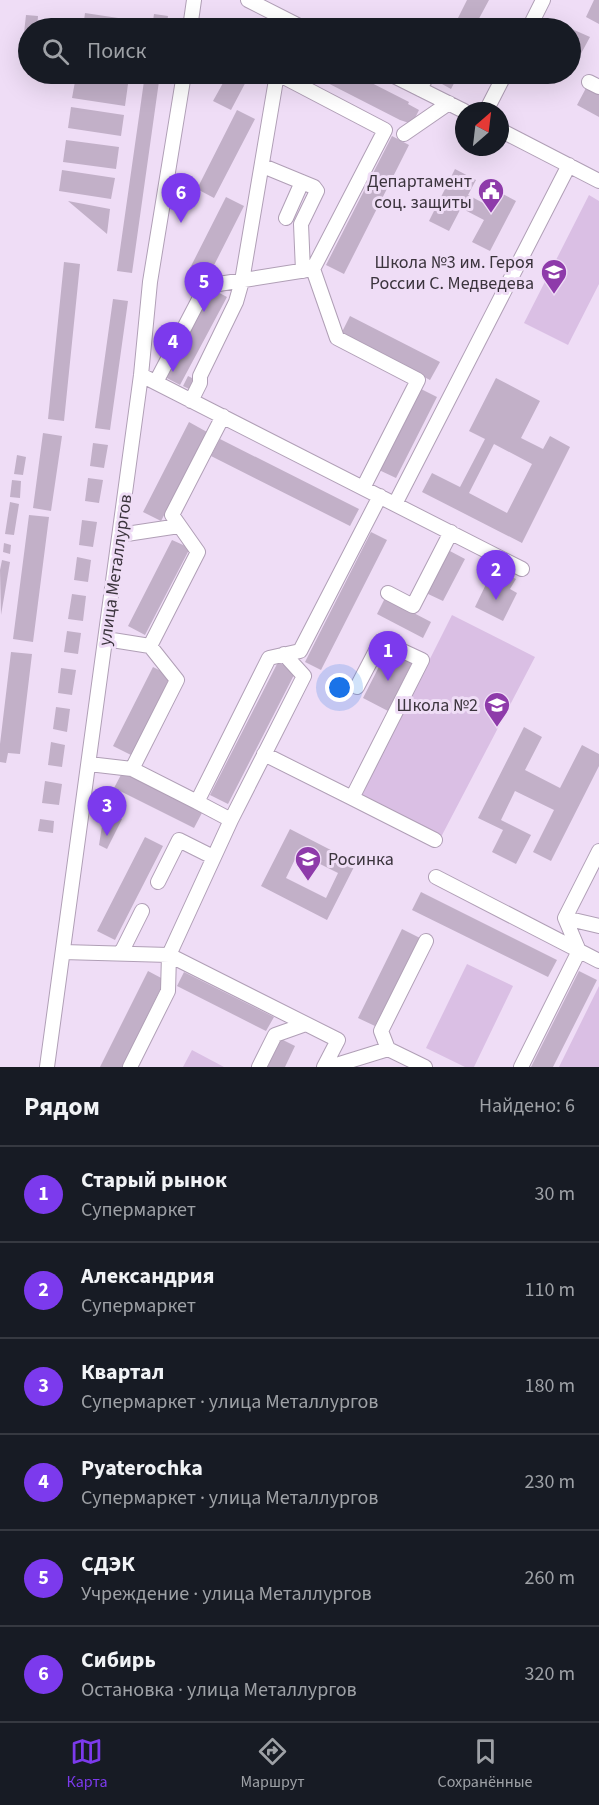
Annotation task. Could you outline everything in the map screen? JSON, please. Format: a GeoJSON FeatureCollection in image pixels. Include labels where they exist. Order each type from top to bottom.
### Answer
{"type":"FeatureCollection","features":[{"type":"Feature","properties":{"kind":"street"},"geometry":{"type":"LineString","coordinates":[[191,18],[194,0]]}},
{"type":"Feature","properties":{"kind":"street"},"geometry":{"type":"LineString","coordinates":[[248,0],[279,18]]}},
{"type":"Feature","properties":{"kind":"street"},"geometry":{"type":"LineString","coordinates":[[534,18],[543,0]]}},
{"type":"Feature","properties":{"kind":"street","name":"улица Металлургов"},"geometry":{"type":"LineString","coordinates":[[47,1067],[141,375],[150,282],[182,84]]}},
{"type":"Feature","properties":{"kind":"street"},"geometry":{"type":"LineString","coordinates":[[191,400],[201,383],[200,376],[236,302],[242,281],[263,166],[269,109],[275,84]]}},
{"type":"Feature","properties":{"kind":"street"},"geometry":{"type":"LineString","coordinates":[[297,84],[385,130],[308,270]]}},
{"type":"Feature","properties":{"kind":"street"},"geometry":{"type":"LineString","coordinates":[[410,84],[455,106]]}},
{"type":"Feature","properties":{"kind":"street"},"geometry":{"type":"LineString","coordinates":[[420,89],[423,84]]}},
{"type":"Feature","properties":{"kind":"street"},"geometry":{"type":"LineString","coordinates":[[491,102],[501,84]]}},
{"type":"Feature","properties":{"kind":"street"},"geometry":{"type":"LineString","coordinates":[[404,134],[449,103]]}},
{"type":"Feature","properties":{"kind":"street"},"geometry":{"type":"LineString","coordinates":[[509,135],[599,181]]}},
{"type":"Feature","properties":{"kind":"street"},"geometry":{"type":"LineString","coordinates":[[395,504],[569,165]]}},
{"type":"Feature","properties":{"kind":"street"},"geometry":{"type":"LineString","coordinates":[[263,166],[302,182],[317,191],[301,224],[308,270],[337,338],[418,380],[363,488]]}},
{"type":"Feature","properties":{"kind":"street"},"geometry":{"type":"LineString","coordinates":[[286,218],[302,182]]}},
{"type":"Feature","properties":{"kind":"street"},"geometry":{"type":"LineString","coordinates":[[156,382],[206,286],[308,270]]}},
{"type":"Feature","properties":{"kind":"street"},"geometry":{"type":"LineString","coordinates":[[141,375],[522,569]]}},
{"type":"Feature","properties":{"kind":"street"},"geometry":{"type":"LineString","coordinates":[[150,646],[198,552],[172,515],[222,416]]}},
{"type":"Feature","properties":{"kind":"street"},"geometry":{"type":"LineString","coordinates":[[196,802],[269,658],[300,651],[380,496]]}},
{"type":"Feature","properties":{"kind":"street"},"geometry":{"type":"LineString","coordinates":[[120,535],[179,526]]}},
{"type":"Feature","properties":{"kind":"street"},"geometry":{"type":"LineString","coordinates":[[388,593],[413,606],[451,532]]}},
{"type":"Feature","properties":{"kind":"street"},"geometry":{"type":"LineString","coordinates":[[106,639],[150,646],[177,680],[132,769]]}},
{"type":"Feature","properties":{"kind":"street"},"geometry":{"type":"LineString","coordinates":[[352,798],[422,660],[381,640],[357,687]]}},
{"type":"Feature","properties":{"kind":"street"},"geometry":{"type":"LineString","coordinates":[[130,1067],[168,991],[169,955],[213,857],[304,676],[284,654]]}},
{"type":"Feature","properties":{"kind":"street"},"geometry":{"type":"LineString","coordinates":[[264,754],[435,840]]}},
{"type":"Feature","properties":{"kind":"street"},"geometry":{"type":"LineString","coordinates":[[89,764],[132,769],[231,820]]}},
{"type":"Feature","properties":{"kind":"street"},"geometry":{"type":"LineString","coordinates":[[158,882],[179,840],[213,857]]}},
{"type":"Feature","properties":{"kind":"street"},"geometry":{"type":"LineString","coordinates":[[521,1067],[579,951],[565,918],[599,851]]}},
{"type":"Feature","properties":{"kind":"street"},"geometry":{"type":"LineString","coordinates":[[436,876],[599,961]]}},
{"type":"Feature","properties":{"kind":"street"},"geometry":{"type":"LineString","coordinates":[[121,953],[142,912]]}},
{"type":"Feature","properties":{"kind":"street"},"geometry":{"type":"LineString","coordinates":[[565,918],[599,926]]}},
{"type":"Feature","properties":{"kind":"street"},"geometry":{"type":"LineString","coordinates":[[424,1067],[388,1049],[381,1031],[426,941]]}},
{"type":"Feature","properties":{"kind":"street"},"geometry":{"type":"LineString","coordinates":[[63,952],[169,955],[338,1040],[324,1067]]}},
{"type":"Feature","properties":{"kind":"street"},"geometry":{"type":"LineString","coordinates":[[259,1067],[274,1035],[306,1024]]}},
{"type":"Feature","properties":{"kind":"street"},"geometry":{"type":"LineString","coordinates":[[330,1067],[388,1049]]}},
{"type":"Feature","properties":{"kind":"shaded area"},"geometry":{"type":"Polygon","coordinates":[[[589,195],[599,201],[599,284],[568,345],[524,323],[589,195]]]}},
{"type":"Feature","properties":{"kind":"shaded area"},"geometry":{"type":"Polygon","coordinates":[[[452,615],[535,657],[440,839],[360,798],[452,615]]]}},
{"type":"Feature","properties":{"kind":"shaded area"},"geometry":{"type":"Polygon","coordinates":[[[467,964],[513,986],[474,1067],[465,1067],[426,1048],[467,964]]]}},
{"type":"Feature","properties":{"kind":"shaded area"},"geometry":{"type":"Polygon","coordinates":[[[599,986],[599,1067],[559,1067],[599,986]]]}},
{"type":"Feature","properties":{"kind":"shaded area"},"geometry":{"type":"Polygon","coordinates":[[[192,1050],[224,1067],[183,1067],[192,1050]]]}},
{"type":"Feature","properties":{"kind":"building"},"geometry":{"type":"Polygon","coordinates":[[[467,0],[489,0],[479,18],[458,18],[467,0]]]}},
{"type":"Feature","properties":{"kind":"building"},"geometry":{"type":"Polygon","coordinates":[[[594,0],[599,0],[599,24],[586,17],[594,0]]]}},
{"type":"Feature","properties":{"kind":"building"},"geometry":{"type":"Polygon","coordinates":[[[85,13],[118,18],[84,18],[85,13]]]}},
{"type":"Feature","properties":{"kind":"building"},"geometry":{"type":"Polygon","coordinates":[[[154,14],[168,16],[168,18],[153,18],[154,14]]]}},
{"type":"Feature","properties":{"kind":"building"},"geometry":{"type":"Polygon","coordinates":[[[26,15],[38,16],[38,18],[26,18],[26,15]]]}},
{"type":"Feature","properties":{"kind":"building"},"geometry":{"type":"Polygon","coordinates":[[[581,33],[590,37],[581,54],[581,33]]]}},
{"type":"Feature","properties":{"kind":"building"},"geometry":{"type":"Polygon","coordinates":[[[75,84],[128,84],[125,106],[72,98],[75,84]]]}},
{"type":"Feature","properties":{"kind":"building"},"geometry":{"type":"Polygon","coordinates":[[[144,84],[159,84],[132,273],[117,271],[144,84]]]}},
{"type":"Feature","properties":{"kind":"building"},"geometry":{"type":"Polygon","coordinates":[[[222,84],[245,84],[231,110],[213,101],[222,84]]]}},
{"type":"Feature","properties":{"kind":"building"},"geometry":{"type":"Polygon","coordinates":[[[330,84],[374,84],[409,102],[408,104],[419,110],[412,124],[330,84]]]}},
{"type":"Feature","properties":{"kind":"building"},"geometry":{"type":"Polygon","coordinates":[[[442,84],[454,84],[451,89],[442,84]]]}},
{"type":"Feature","properties":{"kind":"building"},"geometry":{"type":"Polygon","coordinates":[[[586,88],[599,95],[599,117],[577,105],[586,88]]]}},
{"type":"Feature","properties":{"kind":"building"},"geometry":{"type":"Polygon","coordinates":[[[71,107],[124,115],[121,136],[68,128],[71,107]]]}},
{"type":"Feature","properties":{"kind":"building"},"geometry":{"type":"Polygon","coordinates":[[[237,110],[255,119],[214,198],[197,189],[237,110]]]}},
{"type":"Feature","properties":{"kind":"building"},"geometry":{"type":"Polygon","coordinates":[[[392,136],[409,145],[344,274],[326,265],[392,136]]]}},
{"type":"Feature","properties":{"kind":"building"},"geometry":{"type":"Polygon","coordinates":[[[66,140],[119,147],[116,169],[63,162],[66,140]]]}},
{"type":"Feature","properties":{"kind":"building","name":"Департамент соц. защиты"},"geometry":{"type":"Polygon","coordinates":[[[455,169],[476,180],[468,195],[491,207],[499,192],[516,201],[490,251],[472,242],[484,220],[461,208],[449,231],[429,221],[455,169]]]}},
{"type":"Feature","properties":{"kind":"building"},"geometry":{"type":"Polygon","coordinates":[[[62,170],[115,178],[111,199],[59,191],[62,170]]]}},
{"type":"Feature","properties":{"kind":"building"},"geometry":{"type":"Polygon","coordinates":[[[226,197],[244,206],[204,285],[186,276],[226,197]]]}},
{"type":"Feature","properties":{"kind":"building"},"geometry":{"type":"Polygon","coordinates":[[[68,201],[110,209],[107,234],[68,201]]]}},
{"type":"Feature","properties":{"kind":"building"},"geometry":{"type":"Polygon","coordinates":[[[64,262],[80,264],[64,421],[48,419],[64,262]]]}},
{"type":"Feature","properties":{"kind":"building"},"geometry":{"type":"Polygon","coordinates":[[[210,288],[227,297],[180,385],[165,377],[210,288]]]}},
{"type":"Feature","properties":{"kind":"building"},"geometry":{"type":"Polygon","coordinates":[[[113,299],[128,301],[110,430],[95,428],[113,299]]]}},
{"type":"Feature","properties":{"kind":"building"},"geometry":{"type":"Polygon","coordinates":[[[350,316],[440,362],[430,380],[341,334],[350,316]]]}},
{"type":"Feature","properties":{"kind":"building"},"geometry":{"type":"Polygon","coordinates":[[[188,376],[198,381],[193,391],[183,386],[188,376]]]}},
{"type":"Feature","properties":{"kind":"building"},"geometry":{"type":"Polygon","coordinates":[[[496,378],[540,401],[521,438],[543,449],[550,436],[570,447],[522,543],[422,492],[432,473],[460,487],[485,439],[469,431],[496,378]],[[494,444],[469,493],[507,513],[532,464],[494,444]]]}},
{"type":"Feature","properties":{"kind":"building"},"geometry":{"type":"Polygon","coordinates":[[[421,389],[437,397],[396,478],[379,470],[421,389]]]}},
{"type":"Feature","properties":{"kind":"building"},"geometry":{"type":"Polygon","coordinates":[[[189,422],[207,432],[161,521],[143,512],[189,422]]]}},
{"type":"Feature","properties":{"kind":"building"},"geometry":{"type":"Polygon","coordinates":[[[43,433],[62,436],[51,511],[33,508],[43,433]]]}},
{"type":"Feature","properties":{"kind":"building"},"geometry":{"type":"Polygon","coordinates":[[[220,439],[359,509],[350,526],[211,456],[220,439]]]}},
{"type":"Feature","properties":{"kind":"building"},"geometry":{"type":"Polygon","coordinates":[[[93,443],[108,445],[104,468],[90,466],[93,443]]]}},
{"type":"Feature","properties":{"kind":"building"},"geometry":{"type":"Polygon","coordinates":[[[17,455],[26,457],[23,475],[14,474],[17,455]]]}},
{"type":"Feature","properties":{"kind":"building"},"geometry":{"type":"Polygon","coordinates":[[[88,478],[103,480],[99,503],[85,501],[88,478]]]}},
{"type":"Feature","properties":{"kind":"building"},"geometry":{"type":"Polygon","coordinates":[[[12,480],[21,481],[20,498],[10,497],[12,480]]]}},
{"type":"Feature","properties":{"kind":"building"},"geometry":{"type":"Polygon","coordinates":[[[10,502],[19,504],[14,535],[5,534],[10,502]]]}},
{"type":"Feature","properties":{"kind":"building"},"geometry":{"type":"Polygon","coordinates":[[[29,515],[49,517],[33,642],[13,639],[29,515]]]}},
{"type":"Feature","properties":{"kind":"building"},"geometry":{"type":"Polygon","coordinates":[[[82,520],[97,522],[93,547],[79,545],[82,520]]]}},
{"type":"Feature","properties":{"kind":"building"},"geometry":{"type":"Polygon","coordinates":[[[371,532],[387,540],[321,670],[305,662],[371,532]]]}},
{"type":"Feature","properties":{"kind":"building"},"geometry":{"type":"Polygon","coordinates":[[[172,540],[190,548],[145,635],[128,626],[172,540]]]}},
{"type":"Feature","properties":{"kind":"building"},"geometry":{"type":"Polygon","coordinates":[[[4,543],[11,545],[10,554],[3,552],[4,543]]]}},
{"type":"Feature","properties":{"kind":"building"},"geometry":{"type":"Polygon","coordinates":[[[448,550],[465,559],[443,601],[426,593],[448,550]]]}},
{"type":"Feature","properties":{"kind":"building"},"geometry":{"type":"Polygon","coordinates":[[[77,557],[91,560],[88,582],[74,580],[77,557]]]}},
{"type":"Feature","properties":{"kind":"building"},"geometry":{"type":"Polygon","coordinates":[[[2,560],[10,562],[1,615],[0,570],[2,560]]]}},
{"type":"Feature","properties":{"kind":"building"},"geometry":{"type":"Polygon","coordinates":[[[502,572],[516,579],[510,589],[517,593],[503,621],[475,607],[490,576],[498,580],[502,572]]]}},
{"type":"Feature","properties":{"kind":"building"},"geometry":{"type":"Polygon","coordinates":[[[72,594],[86,596],[83,621],[68,619],[72,594]]]}},
{"type":"Feature","properties":{"kind":"building"},"geometry":{"type":"Polygon","coordinates":[[[385,598],[431,622],[423,638],[377,614],[385,598]]]}},
{"type":"Feature","properties":{"kind":"building"},"geometry":{"type":"Polygon","coordinates":[[[67,631],[81,633],[78,654],[64,652],[67,631]]]}},
{"type":"Feature","properties":{"kind":"building"},"geometry":{"type":"Polygon","coordinates":[[[387,651],[412,663],[388,711],[363,698],[387,651]]]}},
{"type":"Feature","properties":{"kind":"building"},"geometry":{"type":"Polygon","coordinates":[[[11,652],[32,654],[20,754],[8,753],[6,763],[0,762],[0,744],[11,652]]]}},
{"type":"Feature","properties":{"kind":"building"},"geometry":{"type":"Polygon","coordinates":[[[278,662],[296,671],[228,804],[210,795],[278,662]]]}},
{"type":"Feature","properties":{"kind":"building"},"geometry":{"type":"Polygon","coordinates":[[[153,667],[171,676],[131,755],[113,746],[153,667]]]}},
{"type":"Feature","properties":{"kind":"building"},"geometry":{"type":"Polygon","coordinates":[[[61,668],[76,670],[72,695],[58,693],[61,668]]]}},
{"type":"Feature","properties":{"kind":"building"},"geometry":{"type":"Polygon","coordinates":[[[56,707],[70,709],[67,732],[53,729],[56,707]]]}},
{"type":"Feature","properties":{"kind":"building"},"geometry":{"type":"Polygon","coordinates":[[[524,727],[542,737],[525,770],[560,788],[582,745],[599,754],[599,766],[551,861],[533,852],[554,810],[515,791],[501,820],[531,835],[516,864],[492,852],[503,830],[478,818],[524,727]]]}},
{"type":"Feature","properties":{"kind":"building"},"geometry":{"type":"Polygon","coordinates":[[[51,742],[65,745],[62,767],[48,765],[51,742]]]}},
{"type":"Feature","properties":{"kind":"building"},"geometry":{"type":"Polygon","coordinates":[[[123,771],[203,811],[194,828],[114,788],[123,771]]]}},
{"type":"Feature","properties":{"kind":"building"},"geometry":{"type":"Polygon","coordinates":[[[45,781],[62,784],[59,805],[42,803],[45,781]]]}},
{"type":"Feature","properties":{"kind":"building"},"geometry":{"type":"Polygon","coordinates":[[[109,813],[122,819],[107,849],[99,845],[102,826],[109,813]]]}},
{"type":"Feature","properties":{"kind":"building"},"geometry":{"type":"Polygon","coordinates":[[[40,819],[54,821],[53,833],[38,831],[40,819]]]}},
{"type":"Feature","properties":{"kind":"building"},"geometry":{"type":"Polygon","coordinates":[[[290,829],[356,863],[327,920],[261,886],[290,829]],[[298,853],[286,878],[326,898],[338,873],[298,853]]]}},
{"type":"Feature","properties":{"kind":"building"},"geometry":{"type":"Polygon","coordinates":[[[145,837],[163,846],[115,940],[97,931],[145,837]]]}},
{"type":"Feature","properties":{"kind":"building"},"geometry":{"type":"Polygon","coordinates":[[[421,892],[557,960],[548,977],[412,910],[421,892]]]}},
{"type":"Feature","properties":{"kind":"building"},"geometry":{"type":"Polygon","coordinates":[[[402,929],[420,938],[375,1026],[358,1018],[402,929]]]}},
{"type":"Feature","properties":{"kind":"building"},"geometry":{"type":"Polygon","coordinates":[[[148,971],[165,980],[122,1067],[100,1067],[148,971]]]}},
{"type":"Feature","properties":{"kind":"building"},"geometry":{"type":"Polygon","coordinates":[[[579,971],[597,980],[553,1067],[531,1067],[579,971]]]}},
{"type":"Feature","properties":{"kind":"building"},"geometry":{"type":"Polygon","coordinates":[[[184,972],[274,1017],[266,1031],[177,986],[184,972]]]}},
{"type":"Feature","properties":{"kind":"building"},"geometry":{"type":"Polygon","coordinates":[[[279,1038],[295,1046],[285,1067],[264,1067],[279,1038]]]}},
{"type":"Feature","properties":{"kind":"place","name":"Департамент соц. защиты"},"geometry":{"type":"Point","coordinates":[491,214]}},
{"type":"Feature","properties":{"kind":"place","name":"Сибирь"},"geometry":{"type":"Point","coordinates":[181,223]}},
{"type":"Feature","properties":{"kind":"place","name":"Школа №3 им. Героя России С. Медведева"},"geometry":{"type":"Point","coordinates":[554,295]}},
{"type":"Feature","properties":{"kind":"place","name":"СДЭК"},"geometry":{"type":"Point","coordinates":[204,312]}},
{"type":"Feature","properties":{"kind":"place","name":"Pyaterochka"},"geometry":{"type":"Point","coordinates":[173,372]}},
{"type":"Feature","properties":{"kind":"place","name":"Александрия"},"geometry":{"type":"Point","coordinates":[496,600]}},
{"type":"Feature","properties":{"kind":"place","name":"Старый рынок"},"geometry":{"type":"Point","coordinates":[388,681]}},
{"type":"Feature","properties":{"kind":"place","name":"Школа №2"},"geometry":{"type":"Point","coordinates":[497,728]}},
{"type":"Feature","properties":{"kind":"place","name":"Квартал"},"geometry":{"type":"Point","coordinates":[107,836]}},
{"type":"Feature","properties":{"kind":"place","name":"Росинка"},"geometry":{"type":"Point","coordinates":[308,882]}}]}
